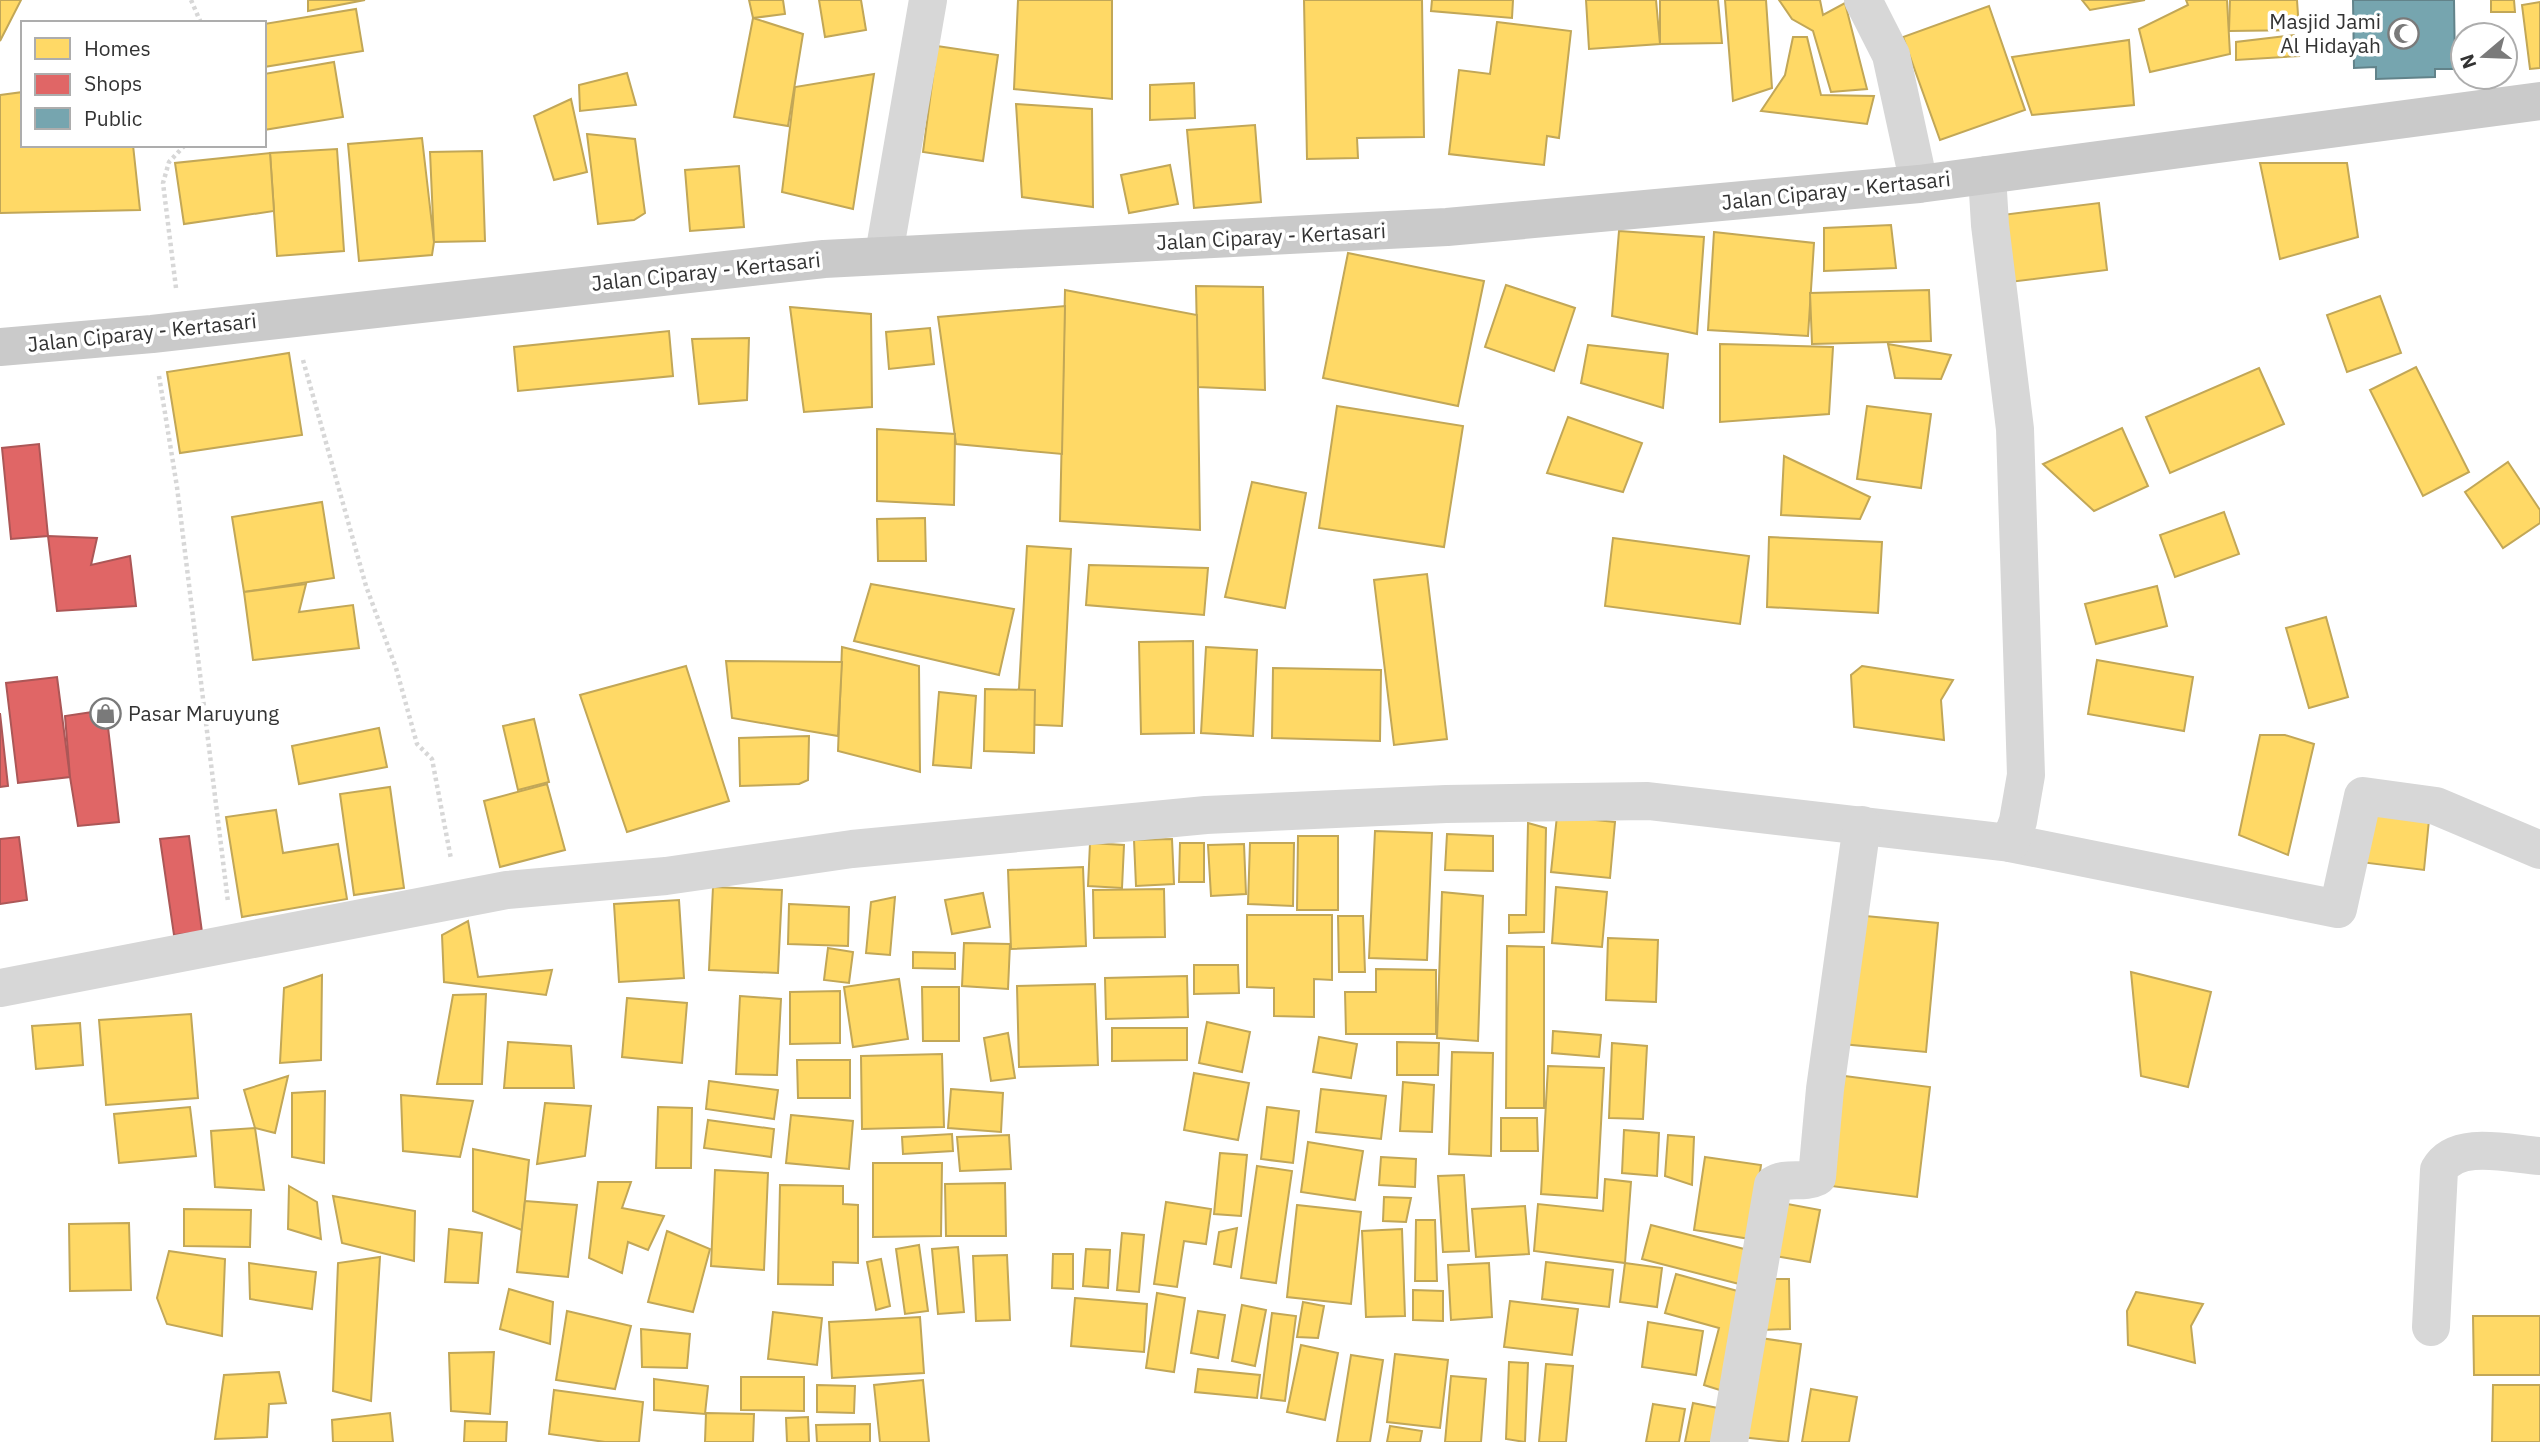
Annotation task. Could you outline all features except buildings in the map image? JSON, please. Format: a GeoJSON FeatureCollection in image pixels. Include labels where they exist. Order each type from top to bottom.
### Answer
{"type":"FeatureCollection","features":[{"type":"Feature","properties":{"kind":"main road","name":"Jalan Ciparay - Kertasari"},"geometry":{"type":"LineString","coordinates":[[0,347],[167,332],[884,254],[1144,245],[1447,227],[1919,184],[2540,101]]}},
{"type":"Feature","properties":{"kind":"street"},"geometry":{"type":"LineString","coordinates":[[884,254],[928,0]]}},
{"type":"Feature","properties":{"kind":"street"},"geometry":{"type":"LineString","coordinates":[[1863,0],[1891,55],[1919,184]]}},
{"type":"Feature","properties":{"kind":"street"},"geometry":{"type":"LineString","coordinates":[[1987,175],[1990,225],[2015,429],[2025,775],[2018,821],[2010,843]]}},
{"type":"Feature","properties":{"kind":"street"},"geometry":{"type":"LineString","coordinates":[[0,988],[458,898],[666,876],[852,849],[1206,815],[1446,804],[1647,801],[2010,843],[2338,909],[2363,796],[2436,806],[2540,850]]}},
{"type":"Feature","properties":{"kind":"street"},"geometry":{"type":"LineString","coordinates":[[1729,1442],[1773,1185],[1781,1180],[1811,1180],[1817,1177],[1825,1089],[1862,825]]}},
{"type":"Feature","properties":{"kind":"street"},"geometry":{"type":"LineString","coordinates":[[2431,1327],[2439,1170],[2445,1159],[2458,1152],[2540,1156]]}},
{"type":"Feature","properties":{"kind":"path"},"geometry":{"type":"LineString","coordinates":[[191,0],[200,21]]}},
{"type":"Feature","properties":{"kind":"path"},"geometry":{"type":"LineString","coordinates":[[183,147],[169,162],[163,183],[167,332],[177,487],[233,944]]}},
{"type":"Feature","properties":{"kind":"path"},"geometry":{"type":"LineString","coordinates":[[295,318],[301,352],[366,586],[396,668],[417,744],[432,759],[458,898]]}},
{"type":"Feature","properties":{"kind":"place","name":"Masjid Jami Al Hidayah"},"geometry":{"type":"Point","coordinates":[2404,34]}},
{"type":"Feature","properties":{"kind":"place","name":"Pasar Maruyung"},"geometry":{"type":"Point","coordinates":[105,714]}}]}
